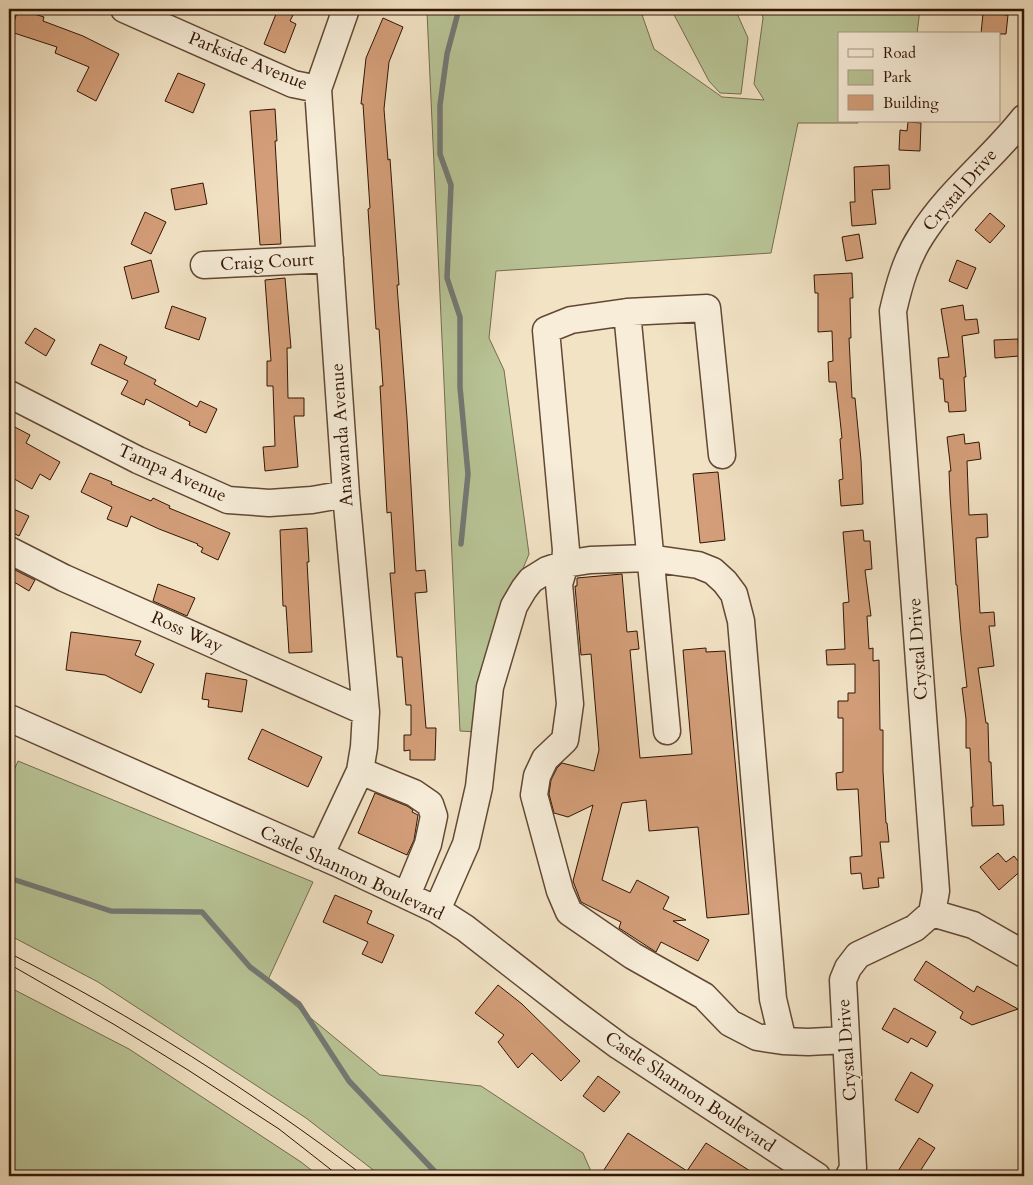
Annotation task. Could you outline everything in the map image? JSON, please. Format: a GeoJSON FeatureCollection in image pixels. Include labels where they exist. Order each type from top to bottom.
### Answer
{"type":"FeatureCollection","features":[{"type":"Feature","properties":{"kind":"street","name":"Parkside Avenue"},"geometry":{"type":"LineString","coordinates":[[124,9],[294,84],[318,89]]}},
{"type":"Feature","properties":{"kind":"street","name":"Anawanda Avenue"},"geometry":{"type":"LineString","coordinates":[[320,856],[360,771],[364,747],[366,712],[346,494],[318,89],[346,9]]}},
{"type":"Feature","properties":{"kind":"street","name":"Crystal Drive"},"geometry":{"type":"LineString","coordinates":[[849,1176],[853,1168],[843,980],[848,968],[858,955],[915,928],[932,913],[936,891],[892,311],[902,275],[920,236],[944,203],[1024,118]]}},
{"type":"Feature","properties":{"kind":"street","name":"Craig Court"},"geometry":{"type":"LineString","coordinates":[[204,265],[330,258]]}},
{"type":"Feature","properties":{"kind":"street"},"geometry":{"type":"LineString","coordinates":[[722,455],[706,308],[627,312],[571,320],[546,330],[566,550],[565,564],[559,584],[570,704],[566,740],[545,759],[537,776],[534,795],[560,891],[569,912],[633,956],[704,996],[730,1023],[756,1036],[782,1041],[846,1040]]}},
{"type":"Feature","properties":{"kind":"street"},"geometry":{"type":"LineString","coordinates":[[627,312],[667,731]]}},
{"type":"Feature","properties":{"kind":"street","name":"Tampa Avenue"},"geometry":{"type":"LineString","coordinates":[[9,394],[138,460],[228,500],[269,503],[312,500],[346,494]]}},
{"type":"Feature","properties":{"kind":"street","name":"Ross Way"},"geometry":{"type":"LineString","coordinates":[[9,550],[64,578],[366,712]]}},
{"type":"Feature","properties":{"kind":"street"},"geometry":{"type":"LineString","coordinates":[[437,910],[466,844],[479,787],[490,687],[514,606],[531,580],[547,570],[565,564],[590,560],[649,558],[698,566],[713,571],[734,594],[741,621],[773,999],[782,1041]]}},
{"type":"Feature","properties":{"kind":"street","name":"Castle Shannon Boulevard"},"geometry":{"type":"LineString","coordinates":[[9,718],[437,910],[465,928],[619,1046],[817,1176]]}},
{"type":"Feature","properties":{"kind":"street"},"geometry":{"type":"LineString","coordinates":[[360,771],[414,792],[430,804],[434,816],[428,844],[407,895]]}},
{"type":"Feature","properties":{"kind":"street"},"geometry":{"type":"LineString","coordinates":[[932,913],[973,925],[1024,954]]}},
{"type":"Feature","properties":{"kind":"green space"},"geometry":{"type":"Polygon","coordinates":[[[429,9],[640,9],[654,49],[722,97],[764,100],[754,84],[763,18],[761,9],[920,9],[917,32],[838,32],[838,122],[858,123],[798,123],[771,253],[496,271],[489,338],[504,370],[529,554],[490,648],[477,732],[460,731],[427,12],[429,9]]]}},
{"type":"Feature","properties":{"kind":"green space"},"geometry":{"type":"Polygon","coordinates":[[[671,9],[735,9],[748,38],[741,94],[720,93],[709,81],[671,9]]]}},
{"type":"Feature","properties":{"kind":"green space"},"geometry":{"type":"Polygon","coordinates":[[[18,761],[313,882],[267,982],[380,1075],[481,1086],[583,1153],[593,1176],[381,1176],[306,1118],[98,982],[9,935],[9,782],[18,761]]]}},
{"type":"Feature","properties":{"kind":"green space"},"geometry":{"type":"Polygon","coordinates":[[[9,987],[129,1049],[301,1162],[319,1176],[9,1176],[9,987]]]}},
{"type":"Feature","properties":{"kind":"building"},"geometry":{"type":"Polygon","coordinates":[[[18,9],[44,17],[43,21],[83,36],[119,54],[96,101],[77,91],[89,67],[55,53],[57,47],[11,32],[18,9]]]}},
{"type":"Feature","properties":{"kind":"building"},"geometry":{"type":"Polygon","coordinates":[[[278,9],[296,9],[290,21],[296,24],[285,53],[264,44],[278,9]]]}},
{"type":"Feature","properties":{"kind":"building"},"geometry":{"type":"Polygon","coordinates":[[[983,13],[1008,15],[1006,34],[1000,34],[1000,32],[981,32],[983,13]]]}},
{"type":"Feature","properties":{"kind":"building"},"geometry":{"type":"Polygon","coordinates":[[[383,18],[403,27],[389,62],[384,109],[388,160],[390,159],[399,285],[397,285],[416,571],[425,570],[427,592],[415,593],[426,728],[436,728],[435,760],[410,760],[410,750],[404,751],[404,735],[411,735],[411,705],[406,705],[402,657],[397,657],[390,573],[395,573],[391,512],[387,513],[380,386],[383,386],[379,329],[376,329],[368,209],[370,208],[363,104],[361,104],[366,58],[383,18]]]}},
{"type":"Feature","properties":{"kind":"building"},"geometry":{"type":"Polygon","coordinates":[[[178,73],[205,84],[193,113],[165,101],[178,73]]]}},
{"type":"Feature","properties":{"kind":"building"},"geometry":{"type":"Polygon","coordinates":[[[275,109],[281,244],[260,245],[250,111],[275,109]]]}},
{"type":"Feature","properties":{"kind":"building"},"geometry":{"type":"Polygon","coordinates":[[[908,122],[921,123],[920,151],[899,150],[900,130],[907,131],[908,122]]]}},
{"type":"Feature","properties":{"kind":"building"},"geometry":{"type":"Polygon","coordinates":[[[889,165],[890,189],[872,190],[876,224],[852,226],[850,202],[855,202],[854,167],[889,165]]]}},
{"type":"Feature","properties":{"kind":"building"},"geometry":{"type":"Polygon","coordinates":[[[203,183],[207,204],[175,210],[171,189],[203,183]]]}},
{"type":"Feature","properties":{"kind":"building"},"geometry":{"type":"Polygon","coordinates":[[[145,212],[166,222],[151,254],[131,244],[145,212]]]}},
{"type":"Feature","properties":{"kind":"building"},"geometry":{"type":"Polygon","coordinates":[[[990,213],[1005,226],[990,243],[975,230],[990,213]]]}},
{"type":"Feature","properties":{"kind":"building"},"geometry":{"type":"Polygon","coordinates":[[[859,234],[863,258],[846,261],[842,237],[859,234]]]}},
{"type":"Feature","properties":{"kind":"building"},"geometry":{"type":"Polygon","coordinates":[[[151,260],[159,292],[132,299],[124,267],[151,260]]]}},
{"type":"Feature","properties":{"kind":"building"},"geometry":{"type":"Polygon","coordinates":[[[957,260],[976,268],[967,289],[949,281],[957,260]]]}},
{"type":"Feature","properties":{"kind":"building"},"geometry":{"type":"Polygon","coordinates":[[[852,273],[853,298],[850,298],[851,338],[849,338],[852,398],[855,398],[863,504],[841,506],[839,480],[843,479],[840,439],[842,438],[836,382],[829,382],[828,362],[833,361],[832,331],[818,332],[818,293],[815,293],[814,275],[852,273]]]}},
{"type":"Feature","properties":{"kind":"building"},"geometry":{"type":"Polygon","coordinates":[[[285,278],[291,348],[287,348],[288,398],[304,398],[304,416],[294,416],[298,467],[265,471],[263,447],[275,446],[273,386],[267,386],[267,361],[271,361],[265,280],[285,278]]]}},
{"type":"Feature","properties":{"kind":"building"},"geometry":{"type":"Polygon","coordinates":[[[963,305],[965,320],[977,319],[979,333],[962,336],[966,377],[964,377],[966,411],[949,412],[948,402],[945,402],[943,379],[940,379],[938,358],[949,357],[941,309],[963,305]]]}},
{"type":"Feature","properties":{"kind":"building"},"geometry":{"type":"Polygon","coordinates":[[[172,306],[206,318],[199,340],[165,328],[172,306]]]}},
{"type":"Feature","properties":{"kind":"building"},"geometry":{"type":"Polygon","coordinates":[[[35,328],[55,340],[46,356],[25,343],[35,328]]]}},
{"type":"Feature","properties":{"kind":"building"},"geometry":{"type":"Polygon","coordinates":[[[1018,339],[1019,356],[995,358],[994,340],[1018,339]]]}},
{"type":"Feature","properties":{"kind":"building"},"geometry":{"type":"Polygon","coordinates":[[[100,344],[127,357],[124,364],[156,380],[154,384],[197,407],[200,401],[217,409],[206,433],[189,425],[190,422],[146,399],[144,405],[121,394],[128,381],[91,364],[100,344]]]}},
{"type":"Feature","properties":{"kind":"building"},"geometry":{"type":"Polygon","coordinates":[[[9,424],[30,435],[26,443],[60,462],[50,480],[40,474],[32,489],[9,476],[9,424]]]}},
{"type":"Feature","properties":{"kind":"building"},"geometry":{"type":"Polygon","coordinates":[[[964,434],[965,444],[979,442],[981,459],[967,461],[969,515],[987,514],[988,537],[976,538],[980,613],[994,612],[995,626],[989,626],[994,666],[978,668],[986,723],[988,723],[993,806],[1003,805],[1004,825],[972,826],[970,748],[966,748],[966,719],[962,688],[967,687],[956,585],[950,495],[949,471],[951,471],[947,437],[964,434]]]}},
{"type":"Feature","properties":{"kind":"building"},"geometry":{"type":"Polygon","coordinates":[[[718,472],[725,540],[700,543],[693,474],[718,472]]]}},
{"type":"Feature","properties":{"kind":"building"},"geometry":{"type":"Polygon","coordinates":[[[90,473],[151,501],[153,498],[170,506],[169,508],[230,533],[218,560],[201,552],[203,548],[198,544],[131,516],[127,527],[107,519],[112,507],[81,492],[90,473]]]}},
{"type":"Feature","properties":{"kind":"building"},"geometry":{"type":"Polygon","coordinates":[[[9,507],[29,516],[19,536],[9,531],[9,507]]]}},
{"type":"Feature","properties":{"kind":"building"},"geometry":{"type":"Polygon","coordinates":[[[307,528],[312,652],[289,653],[286,606],[283,606],[280,530],[307,528]]]}},
{"type":"Feature","properties":{"kind":"building"},"geometry":{"type":"Polygon","coordinates":[[[863,530],[864,541],[870,541],[872,569],[865,570],[871,616],[867,616],[869,649],[873,648],[873,661],[879,660],[880,730],[883,730],[883,771],[889,842],[880,842],[884,878],[878,878],[879,887],[863,889],[861,873],[851,874],[850,857],[862,856],[858,789],[837,790],[836,773],[843,772],[843,718],[838,718],[838,701],[848,701],[848,693],[855,693],[855,664],[827,665],[826,650],[845,649],[843,603],[849,602],[843,532],[863,530]]]}},
{"type":"Feature","properties":{"kind":"building"},"geometry":{"type":"Polygon","coordinates":[[[9,567],[35,580],[29,591],[9,579],[9,567]]]}},
{"type":"Feature","properties":{"kind":"building"},"geometry":{"type":"Polygon","coordinates":[[[622,574],[627,632],[637,631],[639,649],[630,650],[640,758],[692,754],[683,650],[706,648],[706,652],[725,651],[749,914],[707,918],[698,827],[649,831],[646,800],[622,803],[602,880],[630,893],[637,880],[669,897],[663,909],[686,920],[673,921],[709,940],[698,961],[661,942],[656,952],[619,928],[621,922],[581,902],[573,881],[593,805],[568,817],[554,813],[549,794],[551,780],[562,763],[594,771],[599,750],[591,654],[581,655],[575,586],[577,586],[577,578],[622,574]]]}},
{"type":"Feature","properties":{"kind":"building"},"geometry":{"type":"Polygon","coordinates":[[[158,584],[195,598],[187,616],[153,601],[158,584]]]}},
{"type":"Feature","properties":{"kind":"building"},"geometry":{"type":"Polygon","coordinates":[[[71,632],[141,641],[135,655],[154,664],[141,693],[105,675],[66,670],[71,632]]]}},
{"type":"Feature","properties":{"kind":"building"},"geometry":{"type":"Polygon","coordinates":[[[206,673],[247,680],[242,712],[208,707],[209,700],[202,699],[206,673]]]}},
{"type":"Feature","properties":{"kind":"building"},"geometry":{"type":"Polygon","coordinates":[[[262,729],[322,757],[308,787],[248,759],[262,729]]]}},
{"type":"Feature","properties":{"kind":"building"},"geometry":{"type":"Polygon","coordinates":[[[375,793],[407,806],[418,815],[414,840],[407,855],[358,833],[375,793]]]}},
{"type":"Feature","properties":{"kind":"building"},"geometry":{"type":"Polygon","coordinates":[[[998,853],[1006,862],[1014,856],[1024,868],[999,890],[980,867],[998,853]]]}},
{"type":"Feature","properties":{"kind":"building"},"geometry":{"type":"Polygon","coordinates":[[[335,895],[372,911],[367,923],[394,935],[382,963],[362,954],[368,942],[323,922],[335,895]]]}},
{"type":"Feature","properties":{"kind":"building"},"geometry":{"type":"Polygon","coordinates":[[[926,961],[974,992],[977,986],[1018,1009],[972,1025],[960,1018],[963,1012],[914,980],[926,961]]]}},
{"type":"Feature","properties":{"kind":"building"},"geometry":{"type":"Polygon","coordinates":[[[498,985],[522,1004],[580,1061],[561,1081],[532,1053],[518,1068],[498,1042],[504,1035],[475,1013],[498,985]]]}},
{"type":"Feature","properties":{"kind":"building"},"geometry":{"type":"Polygon","coordinates":[[[894,1008],[936,1032],[927,1047],[911,1038],[908,1043],[882,1029],[894,1008]]]}},
{"type":"Feature","properties":{"kind":"building"},"geometry":{"type":"Polygon","coordinates":[[[911,1072],[933,1085],[918,1113],[895,1100],[911,1072]]]}},
{"type":"Feature","properties":{"kind":"building"},"geometry":{"type":"Polygon","coordinates":[[[598,1076],[620,1092],[604,1112],[583,1096],[598,1076]]]}},
{"type":"Feature","properties":{"kind":"building"},"geometry":{"type":"Polygon","coordinates":[[[628,1133],[687,1171],[706,1143],[758,1176],[600,1176],[628,1133]]]}},
{"type":"Feature","properties":{"kind":"building"},"geometry":{"type":"Polygon","coordinates":[[[919,1138],[935,1148],[917,1176],[895,1176],[919,1138]]]}},
{"type":"Feature","properties":{"kind":"waterway"},"geometry":{"type":"LineString","coordinates":[[459,9],[447,54],[440,105],[440,154],[451,185],[447,278],[460,317],[460,387],[468,474],[461,544]]}},
{"type":"Feature","properties":{"kind":"waterway"},"geometry":{"type":"LineString","coordinates":[[9,878],[111,911],[202,912],[250,967],[299,1004],[349,1081],[439,1176]]}},
{"type":"Feature","properties":{"kind":"tram line"},"geometry":{"type":"LineString","coordinates":[[9,953],[102,1003],[192,1057],[236,1085],[364,1176]]}},
{"type":"Feature","properties":{"kind":"tram line"},"geometry":{"type":"LineString","coordinates":[[9,964],[115,1025],[188,1070],[279,1129],[339,1176]]}}]}
